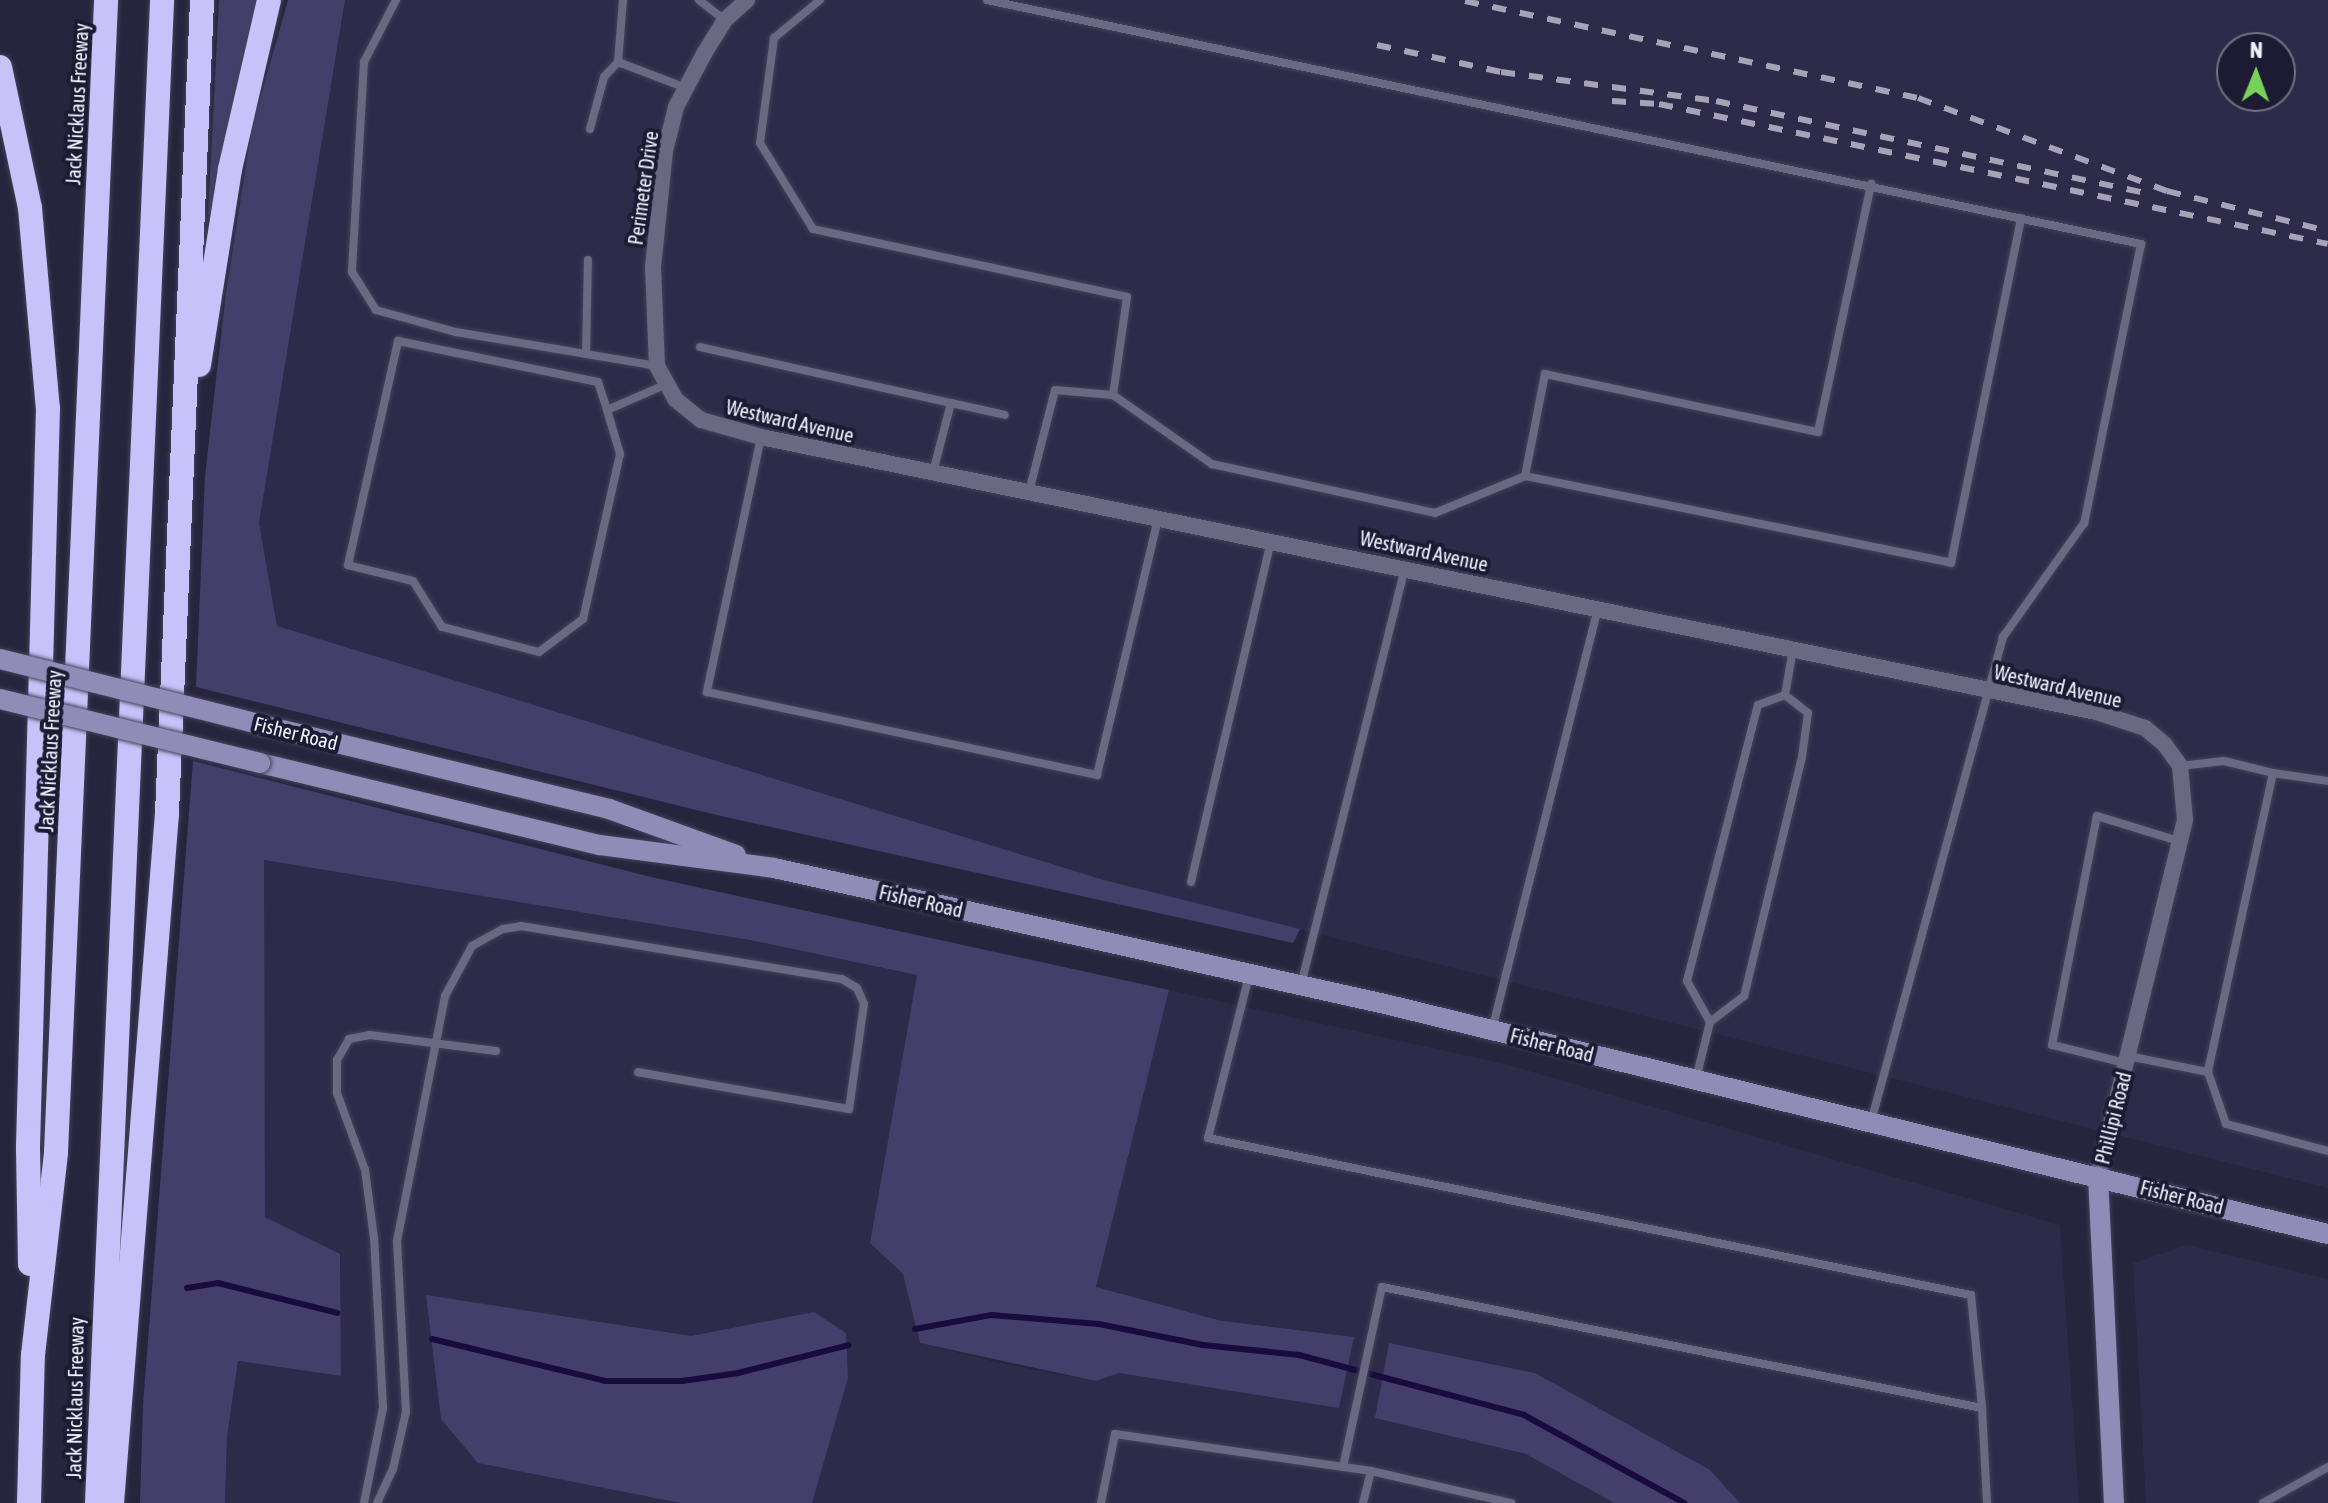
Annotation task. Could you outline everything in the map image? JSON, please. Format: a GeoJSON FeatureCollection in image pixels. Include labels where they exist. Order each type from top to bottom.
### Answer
{"type":"FeatureCollection","features":[{"type":"Feature","properties":{"kind":"highway","name":"Jack Nicklaus Freeway"},"geometry":{"type":"LineString","coordinates":[[29,1503],[33,1355],[56,1152],[106,0]]}},
{"type":"Feature","properties":{"kind":"highway","name":"Jack Nicklaus Freeway"},"geometry":{"type":"LineString","coordinates":[[97,1503],[162,0]]}},
{"type":"Feature","properties":{"kind":"highway"},"geometry":{"type":"LineString","coordinates":[[112,1503],[167,813],[202,0]]}},
{"type":"Feature","properties":{"kind":"highway"},"geometry":{"type":"LineString","coordinates":[[180,478],[230,169],[269,0]]}},
{"type":"Feature","properties":{"kind":"highway"},"geometry":{"type":"LineString","coordinates":[[0,67],[30,208],[48,408],[28,1149],[33,1355]]}},
{"type":"Feature","properties":{"kind":"main road","name":"Fisher Road"},"geometry":{"type":"LineString","coordinates":[[0,659],[609,809],[774,868]]}},
{"type":"Feature","properties":{"kind":"main road","name":"Fisher Road"},"geometry":{"type":"LineString","coordinates":[[0,699],[600,845],[774,868],[1249,974],[1492,1030],[2328,1234]]}},
{"type":"Feature","properties":{"kind":"main road","name":"Phillipi Road"},"geometry":{"type":"LineString","coordinates":[[2098,1177],[2114,1503]]}},
{"type":"Feature","properties":{"kind":"street","name":"Perimeter Drive"},"geometry":{"type":"LineString","coordinates":[[671,392],[657,366],[654,252],[665,151],[686,88],[725,20],[747,0]]}},
{"type":"Feature","properties":{"kind":"street","name":"Westward Avenue"},"geometry":{"type":"LineString","coordinates":[[671,392],[701,420],[761,437],[2096,712],[2145,728],[2165,745],[2180,766]]}},
{"type":"Feature","properties":{"kind":"street","name":"Phillipi Road"},"geometry":{"type":"LineString","coordinates":[[2098,1177],[2185,820],[2180,766]]}},
{"type":"Feature","properties":{"kind":"lane"},"geometry":{"type":"LineString","coordinates":[[396,0],[364,62],[352,272],[376,310],[456,332],[657,366]]}},
{"type":"Feature","properties":{"kind":"lane"},"geometry":{"type":"LineString","coordinates":[[590,129],[604,77],[618,62],[623,0]]}},
{"type":"Feature","properties":{"kind":"lane"},"geometry":{"type":"LineString","coordinates":[[699,0],[725,20]]}},
{"type":"Feature","properties":{"kind":"lane"},"geometry":{"type":"LineString","coordinates":[[820,0],[774,38],[760,143],[813,229],[1127,297],[1113,395]]}},
{"type":"Feature","properties":{"kind":"lane"},"geometry":{"type":"LineString","coordinates":[[987,0],[1871,184],[2141,244],[2084,523],[2003,637],[1871,1122]]}},
{"type":"Feature","properties":{"kind":"lane"},"geometry":{"type":"LineString","coordinates":[[618,62],[686,88]]}},
{"type":"Feature","properties":{"kind":"lane"},"geometry":{"type":"LineString","coordinates":[[1525,476],[1545,374],[1818,432],[1871,184]]}},
{"type":"Feature","properties":{"kind":"lane"},"geometry":{"type":"LineString","coordinates":[[1029,492],[1055,390],[1113,395],[1212,464],[1435,513],[1525,476],[1951,563],[2021,218]]}},
{"type":"Feature","properties":{"kind":"lane"},"geometry":{"type":"LineString","coordinates":[[586,354],[588,260]]}},
{"type":"Feature","properties":{"kind":"lane"},"geometry":{"type":"LineString","coordinates":[[398,341],[598,382],[607,410],[620,454],[583,619],[539,652],[442,627],[413,581],[348,565],[398,341]]}},
{"type":"Feature","properties":{"kind":"lane"},"geometry":{"type":"LineString","coordinates":[[700,347],[1005,415]]}},
{"type":"Feature","properties":{"kind":"lane"},"geometry":{"type":"LineString","coordinates":[[607,410],[671,392]]}},
{"type":"Feature","properties":{"kind":"lane"},"geometry":{"type":"LineString","coordinates":[[933,472],[951,403]]}},
{"type":"Feature","properties":{"kind":"lane"},"geometry":{"type":"LineString","coordinates":[[761,437],[707,692],[1097,775],[1158,519]]}},
{"type":"Feature","properties":{"kind":"lane"},"geometry":{"type":"LineString","coordinates":[[1191,882],[1271,542]]}},
{"type":"Feature","properties":{"kind":"lane"},"geometry":{"type":"LineString","coordinates":[[1301,986],[1405,568]]}},
{"type":"Feature","properties":{"kind":"lane"},"geometry":{"type":"LineString","coordinates":[[1492,1030],[1598,608]]}},
{"type":"Feature","properties":{"kind":"lane"},"geometry":{"type":"LineString","coordinates":[[1785,695],[1793,649]]}},
{"type":"Feature","properties":{"kind":"lane"},"geometry":{"type":"LineString","coordinates":[[1710,1022],[1687,981],[1758,705],[1785,695]]}},
{"type":"Feature","properties":{"kind":"lane"},"geometry":{"type":"LineString","coordinates":[[1696,1080],[1710,1022],[1744,996],[1802,757],[1808,713],[1785,695]]}},
{"type":"Feature","properties":{"kind":"lane"},"geometry":{"type":"LineString","coordinates":[[2180,766],[2224,761],[2273,773],[2328,781]]}},
{"type":"Feature","properties":{"kind":"lane"},"geometry":{"type":"LineString","coordinates":[[2273,773],[2208,1072],[2226,1124],[2328,1151]]}},
{"type":"Feature","properties":{"kind":"lane"},"geometry":{"type":"LineString","coordinates":[[2180,841],[2097,816],[2052,1045],[2208,1072]]}},
{"type":"Feature","properties":{"kind":"lane"},"geometry":{"type":"LineString","coordinates":[[377,1503],[393,1469],[406,1412],[397,1241],[445,996],[472,946],[503,929],[521,926],[842,979],[857,988],[864,1004],[849,1109],[638,1072]]}},
{"type":"Feature","properties":{"kind":"lane"},"geometry":{"type":"LineString","coordinates":[[1249,974],[1208,1138],[1971,1295],[1987,1503]]}},
{"type":"Feature","properties":{"kind":"lane"},"geometry":{"type":"LineString","coordinates":[[364,1503],[383,1408],[374,1238],[365,1170],[337,1093],[337,1060],[349,1039],[370,1035],[496,1051]]}},
{"type":"Feature","properties":{"kind":"lane"},"geometry":{"type":"LineString","coordinates":[[1343,1467],[1382,1287],[1982,1408]]}},
{"type":"Feature","properties":{"kind":"lane"},"geometry":{"type":"LineString","coordinates":[[1101,1503],[1115,1434],[1371,1471],[1511,1503]]}},
{"type":"Feature","properties":{"kind":"lane"},"geometry":{"type":"LineString","coordinates":[[2263,1503],[2328,1467]]}},
{"type":"Feature","properties":{"kind":"lane"},"geometry":{"type":"LineString","coordinates":[[1363,1503],[1371,1471]]}},
{"type":"Feature","properties":{"kind":"shaded area"},"geometry":{"type":"Polygon","coordinates":[[[219,0],[261,0],[215,216],[208,214],[219,0]]]}},
{"type":"Feature","properties":{"kind":"shaded area"},"geometry":{"type":"Polygon","coordinates":[[[288,0],[345,0],[259,523],[277,626],[1104,880],[1300,929],[1293,943],[721,816],[196,687],[205,476],[226,292],[252,127],[288,0]]]}},
{"type":"Feature","properties":{"kind":"shaded area"},"geometry":{"type":"Polygon","coordinates":[[[345,0],[2328,0],[2328,1188],[1104,880],[277,627],[259,523],[345,0]]]}},
{"type":"Feature","properties":{"kind":"shaded area"},"geometry":{"type":"Polygon","coordinates":[[[193,761],[651,877],[1169,990],[1096,1287],[1222,1321],[1354,1337],[1339,1408],[1119,1373],[1096,1381],[920,1343],[903,1274],[870,1243],[917,975],[750,940],[264,860],[265,1217],[340,1254],[341,1376],[238,1361],[227,1437],[225,1503],[140,1503],[143,1405],[193,761]]]}},
{"type":"Feature","properties":{"kind":"shaded area"},"geometry":{"type":"Polygon","coordinates":[[[263,860],[750,940],[917,975],[870,1243],[903,1274],[920,1343],[1000,1363],[1096,1381],[1119,1373],[1339,1407],[1222,1321],[1096,1287],[1169,990],[1505,1064],[2060,1225],[2079,1503],[1740,1503],[1710,1470],[1389,1343],[1376,1418],[1526,1454],[1614,1503],[225,1503],[227,1437],[238,1361],[341,1376],[340,1254],[265,1217],[263,860]]]}},
{"type":"Feature","properties":{"kind":"shaded area"},"geometry":{"type":"Polygon","coordinates":[[[2187,1245],[2328,1279],[2328,1503],[2146,1503],[2133,1263],[2187,1245]]]}},
{"type":"Feature","properties":{"kind":"shaded area"},"geometry":{"type":"Polygon","coordinates":[[[426,1295],[691,1336],[814,1312],[846,1333],[848,1378],[812,1503],[681,1503],[478,1463],[441,1419],[426,1295]]]}},
{"type":"Feature","properties":{"kind":"shaded area"},"geometry":{"type":"Polygon","coordinates":[[[1389,1343],[1535,1373],[1710,1470],[1740,1503],[1614,1503],[1526,1454],[1375,1418],[1389,1343]]]}},
{"type":"Feature","properties":{"kind":"waterway"},"geometry":{"type":"LineString","coordinates":[[187,1288],[218,1283],[337,1313]]}},
{"type":"Feature","properties":{"kind":"waterway"},"geometry":{"type":"LineString","coordinates":[[915,1329],[991,1315],[1099,1324],[1203,1345],[1299,1355],[1524,1415],[1684,1503]]}},
{"type":"Feature","properties":{"kind":"waterway"},"geometry":{"type":"LineString","coordinates":[[432,1339],[605,1381],[682,1381],[738,1373],[849,1345]]}},
{"type":"Feature","properties":{"kind":"railway"},"geometry":{"type":"LineString","coordinates":[[1465,1],[1918,98],[2167,191],[2328,231]]}},
{"type":"Feature","properties":{"kind":"railway"},"geometry":{"type":"LineString","coordinates":[[1377,45],[1501,72],[1716,101],[2141,192]]}},
{"type":"Feature","properties":{"kind":"railway"},"geometry":{"type":"LineString","coordinates":[[1612,101],[1659,104],[2328,244]]}}]}
